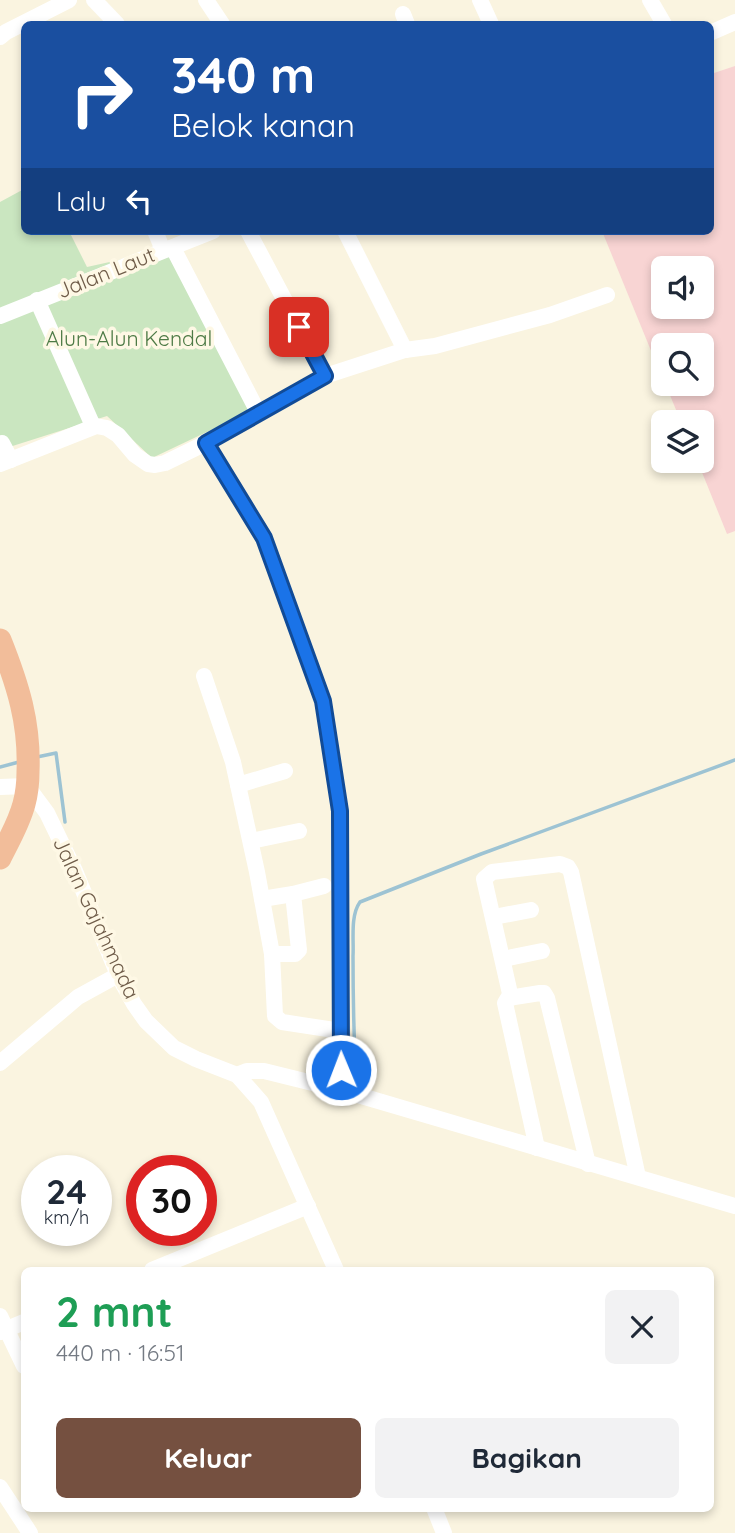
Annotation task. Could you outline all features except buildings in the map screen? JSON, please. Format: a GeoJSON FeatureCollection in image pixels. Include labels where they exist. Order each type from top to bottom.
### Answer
{"type":"FeatureCollection","features":[{"type":"Feature","properties":{"kind":"highway"},"geometry":{"type":"LineString","coordinates":[[0,640],[18,685],[29,747],[25,800],[21,815],[0,858]]}},
{"type":"Feature","properties":{"kind":"street"},"geometry":{"type":"LineString","coordinates":[[32,21],[69,0]]}},
{"type":"Feature","properties":{"kind":"street"},"geometry":{"type":"LineString","coordinates":[[94,0],[114,21]]}},
{"type":"Feature","properties":{"kind":"street"},"geometry":{"type":"LineString","coordinates":[[206,0],[220,21]]}},
{"type":"Feature","properties":{"kind":"street"},"geometry":{"type":"LineString","coordinates":[[480,0],[490,21]]}},
{"type":"Feature","properties":{"kind":"street"},"geometry":{"type":"LineString","coordinates":[[650,0],[662,21]]}},
{"type":"Feature","properties":{"kind":"street"},"geometry":{"type":"LineString","coordinates":[[714,31],[735,22]]}},
{"type":"Feature","properties":{"kind":"street"},"geometry":{"type":"LineString","coordinates":[[2,28],[21,24]]}},
{"type":"Feature","properties":{"kind":"street"},"geometry":{"type":"LineString","coordinates":[[158,235],[259,414]]}},
{"type":"Feature","properties":{"kind":"street","name":"Jalan Laut"},"geometry":{"type":"LineString","coordinates":[[0,316],[203,235]]}},
{"type":"Feature","properties":{"kind":"street"},"geometry":{"type":"LineString","coordinates":[[250,235],[325,376]]}},
{"type":"Feature","properties":{"kind":"street"},"geometry":{"type":"LineString","coordinates":[[347,235],[405,350]]}},
{"type":"Feature","properties":{"kind":"street"},"geometry":{"type":"LineString","coordinates":[[2,443],[6,462],[93,426],[107,428],[118,435],[135,455],[148,464],[165,463],[325,376],[405,350],[435,346],[538,318],[607,295]]}},
{"type":"Feature","properties":{"kind":"street"},"geometry":{"type":"LineString","coordinates":[[37,300],[93,426]]}},
{"type":"Feature","properties":{"kind":"street"},"geometry":{"type":"LineString","coordinates":[[206,443],[264,538],[323,701],[340,811],[341,1090]]}},
{"type":"Feature","properties":{"kind":"street"},"geometry":{"type":"LineString","coordinates":[[204,677],[233,762],[251,841],[272,954],[275,1016],[282,1022],[341,1031]]}},
{"type":"Feature","properties":{"kind":"street"},"geometry":{"type":"LineString","coordinates":[[238,785],[285,771]]}},
{"type":"Feature","properties":{"kind":"street"},"geometry":{"type":"LineString","coordinates":[[0,787],[28,780]]}},
{"type":"Feature","properties":{"kind":"street","name":"Jalan Gajahmada"},"geometry":{"type":"LineString","coordinates":[[28,780],[75,871],[118,975],[134,1004],[146,1021],[174,1048],[237,1075],[261,1102],[336,1267]]}},
{"type":"Feature","properties":{"kind":"street"},"geometry":{"type":"LineString","coordinates":[[251,841],[299,831]]}},
{"type":"Feature","properties":{"kind":"street"},"geometry":{"type":"LineString","coordinates":[[511,998],[484,879],[489,874],[560,864],[568,866],[638,1177]]}},
{"type":"Feature","properties":{"kind":"street"},"geometry":{"type":"LineString","coordinates":[[262,899],[324,886]]}},
{"type":"Feature","properties":{"kind":"street"},"geometry":{"type":"LineString","coordinates":[[272,954],[296,954],[299,950],[293,894]]}},
{"type":"Feature","properties":{"kind":"street"},"geometry":{"type":"LineString","coordinates":[[494,918],[531,910]]}},
{"type":"Feature","properties":{"kind":"street"},"geometry":{"type":"LineString","coordinates":[[503,959],[542,951]]}},
{"type":"Feature","properties":{"kind":"street"},"geometry":{"type":"LineString","coordinates":[[0,1063],[78,997],[118,975]]}},
{"type":"Feature","properties":{"kind":"street"},"geometry":{"type":"LineString","coordinates":[[537,1148],[505,1003],[508,998],[544,993],[588,1164]]}},
{"type":"Feature","properties":{"kind":"street"},"geometry":{"type":"LineString","coordinates":[[237,1075],[247,1071],[264,1071],[341,1090],[735,1206]]}},
{"type":"Feature","properties":{"kind":"street"},"geometry":{"type":"LineString","coordinates":[[159,1267],[308,1206]]}},
{"type":"Feature","properties":{"kind":"street"},"geometry":{"type":"LineString","coordinates":[[21,1322],[2,1325],[21,1360]]}},
{"type":"Feature","properties":{"kind":"street"},"geometry":{"type":"LineString","coordinates":[[0,1486],[30,1533]]}},
{"type":"Feature","properties":{"kind":"street"},"geometry":{"type":"LineString","coordinates":[[436,1512],[444,1533]]}},
{"type":"Feature","properties":{"kind":"shaded area"},"geometry":{"type":"Polygon","coordinates":[[[735,66],[735,531],[727,534],[702,473],[714,473],[714,410],[676,410],[670,396],[714,396],[714,333],[651,333],[651,351],[604,235],[714,235],[714,73],[735,66]]]}},
{"type":"Feature","properties":{"kind":"green space","name":"Alun-Alun Kendal"},"geometry":{"type":"Polygon","coordinates":[[[21,191],[21,235],[71,235],[87,267],[173,248],[251,411],[152,458],[107,416],[0,450],[0,202],[21,191]]]}},
{"type":"Feature","properties":{"kind":"waterway"},"geometry":{"type":"LineString","coordinates":[[37,757],[56,753],[65,822]]}},
{"type":"Feature","properties":{"kind":"waterway"},"geometry":{"type":"LineString","coordinates":[[356,1084],[353,928],[360,902],[735,760]]}},
{"type":"Feature","properties":{"kind":"waterway"},"geometry":{"type":"LineString","coordinates":[[0,767],[19,762]]}},
{"type":"Feature","properties":{"kind":"route"},"geometry":{"type":"LineString","coordinates":[[299,327],[325,376],[206,443],[264,538],[323,701],[340,811],[341,1070]]}}]}
